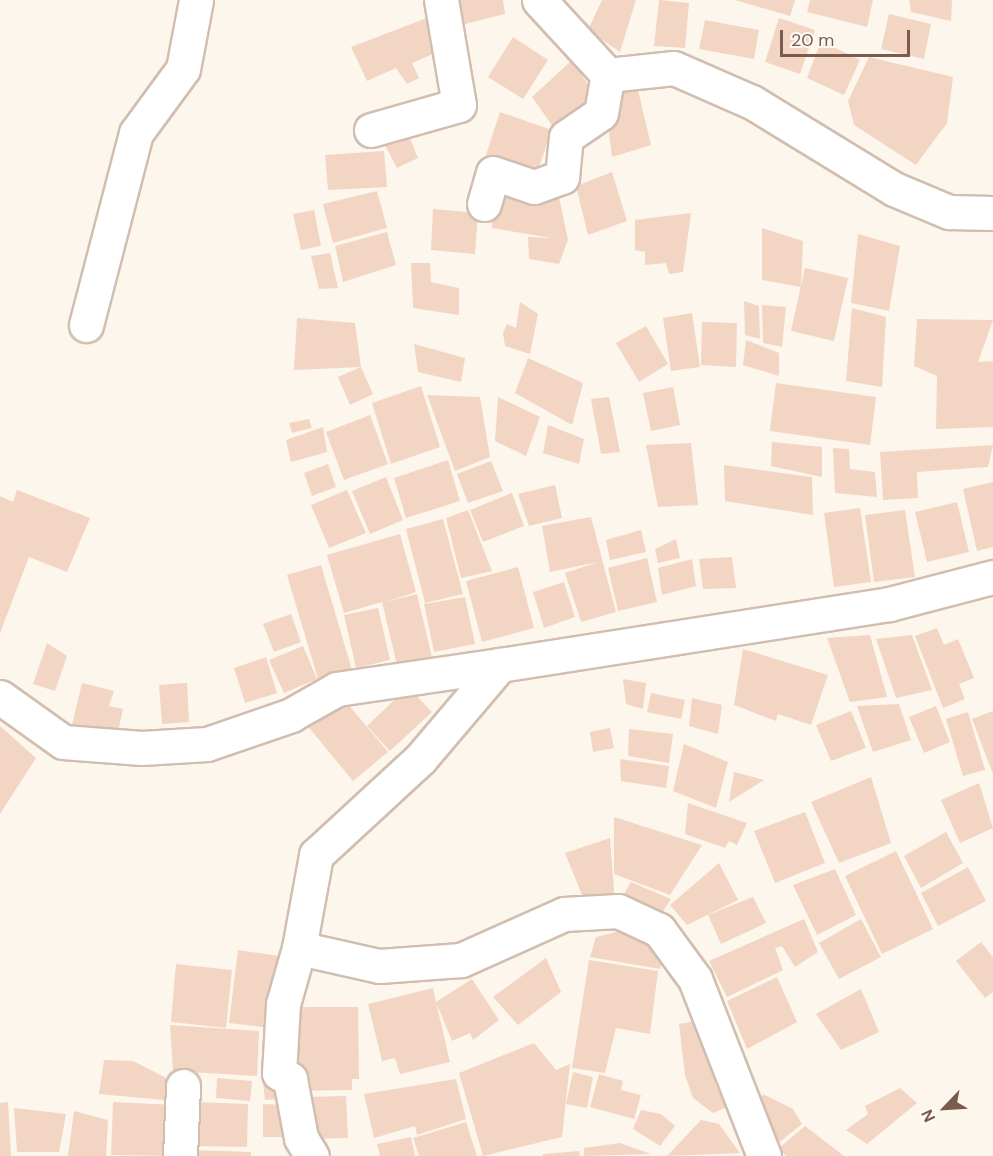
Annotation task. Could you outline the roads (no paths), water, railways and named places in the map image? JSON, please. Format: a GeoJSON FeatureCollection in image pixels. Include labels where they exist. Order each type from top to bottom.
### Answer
{"type":"FeatureCollection","features":[{"type":"Feature","properties":{"kind":"street"},"geometry":{"type":"LineString","coordinates":[[86,325],[136,133],[183,69],[196,0]]}},
{"type":"Feature","properties":{"kind":"street"},"geometry":{"type":"LineString","coordinates":[[371,130],[459,105],[441,0]]}},
{"type":"Feature","properties":{"kind":"street"},"geometry":{"type":"LineString","coordinates":[[539,0],[608,75]]}},
{"type":"Feature","properties":{"kind":"street"},"geometry":{"type":"LineString","coordinates":[[608,75],[674,68],[752,102],[894,189],[949,212],[993,213]]}},
{"type":"Feature","properties":{"kind":"street"},"geometry":{"type":"LineString","coordinates":[[484,204],[493,173],[534,187],[562,177],[566,137],[601,113],[608,75]]}},
{"type":"Feature","properties":{"kind":"street"},"geometry":{"type":"LineString","coordinates":[[0,697],[63,742],[177,746],[207,744],[291,715],[337,689],[889,604],[993,577]]}},
{"type":"Feature","properties":{"kind":"street"},"geometry":{"type":"LineString","coordinates":[[312,1156],[301,1138],[290,1079],[279,1073],[283,1004],[299,948],[316,855],[421,758],[500,665]]}},
{"type":"Feature","properties":{"kind":"street"},"geometry":{"type":"LineString","coordinates":[[299,948],[379,966],[461,960],[564,914],[618,911],[659,930],[694,979],[764,1156]]}},
{"type":"Feature","properties":{"kind":"street"},"geometry":{"type":"LineString","coordinates":[[180,1156],[183,1086]]}}]}
